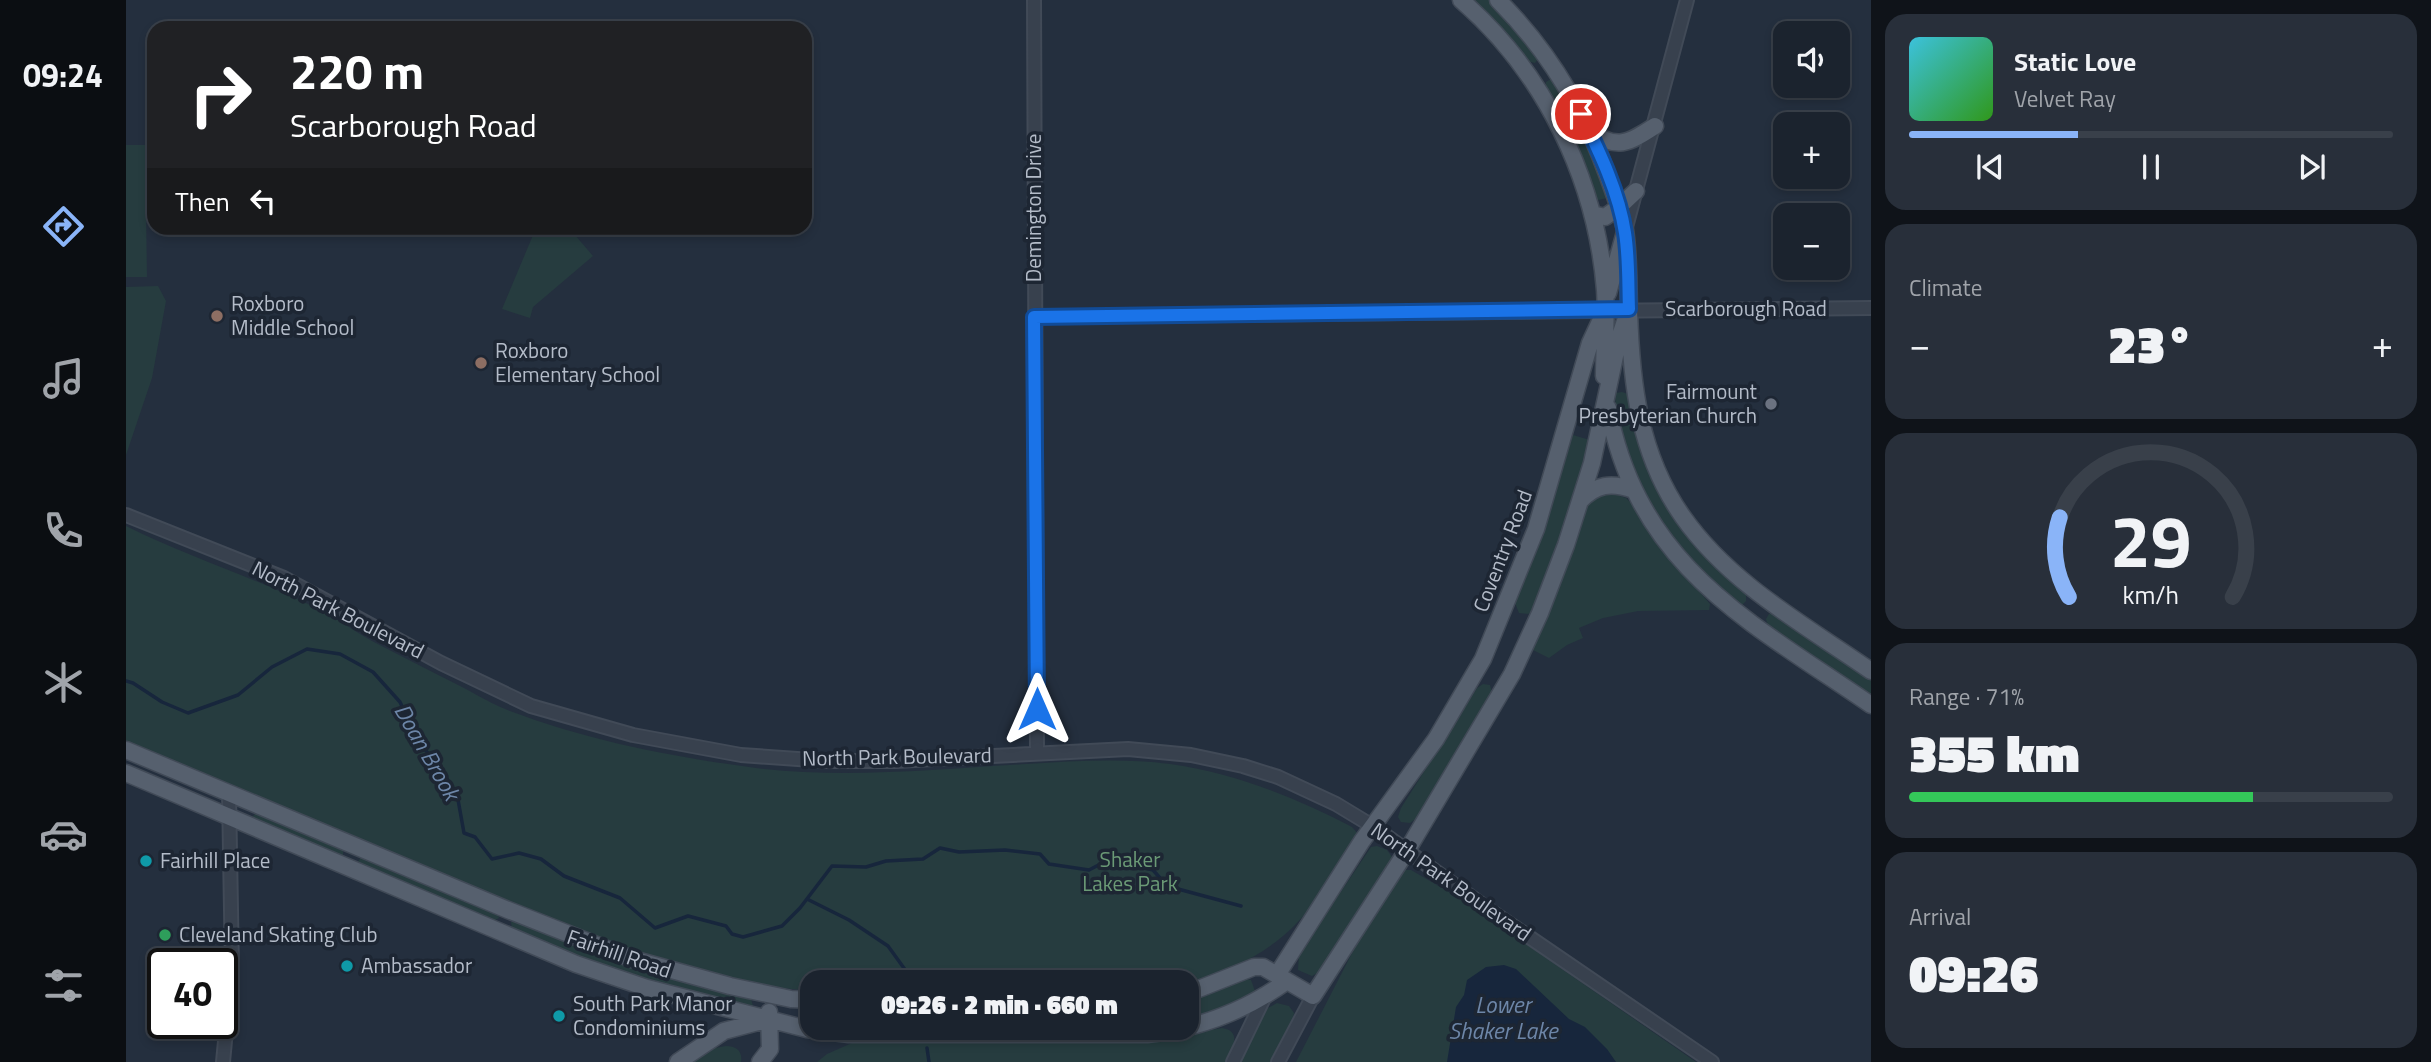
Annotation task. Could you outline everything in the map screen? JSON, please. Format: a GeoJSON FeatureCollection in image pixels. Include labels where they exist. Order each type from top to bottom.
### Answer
{"type":"FeatureCollection","features":[{"type":"Feature","properties":{"kind":"main road"},"geometry":{"type":"LineString","coordinates":[[1461,0],[1499,37],[1532,79],[1569,145],[1592,214],[1606,310],[1604,365],[1607,399],[1618,447],[1634,490],[1660,534],[1703,584],[1743,617],[1871,705]]}},
{"type":"Feature","properties":{"kind":"main road"},"geometry":{"type":"LineString","coordinates":[[1499,0],[1538,44],[1574,99],[1619,207],[1625,232],[1632,374],[1639,419],[1658,474],[1683,517],[1713,554],[1737,576],[1871,671]]}},
{"type":"Feature","properties":{"kind":"main road"},"geometry":{"type":"LineString","coordinates":[[1532,79],[1553,66]]}},
{"type":"Feature","properties":{"kind":"main road"},"geometry":{"type":"LineString","coordinates":[[1589,130],[1605,140],[1619,144],[1633,140],[1655,126]]}},
{"type":"Feature","properties":{"kind":"main road"},"geometry":{"type":"LineString","coordinates":[[1592,214],[1605,217],[1636,191]]}},
{"type":"Feature","properties":{"kind":"main road","name":"Coventry Road"},"geometry":{"type":"LineString","coordinates":[[1282,978],[1374,827],[1436,739],[1483,659],[1536,529],[1590,343],[1606,310],[1625,232]]}},
{"type":"Feature","properties":{"kind":"main road"},"geometry":{"type":"LineString","coordinates":[[1199,989],[1254,967],[1263,967],[1313,996],[1408,849],[1512,674],[1550,587],[1580,501],[1607,399],[1618,342],[1629,309]]}},
{"type":"Feature","properties":{"kind":"main road"},"geometry":{"type":"LineString","coordinates":[[1580,501],[1588,493],[1602,486],[1618,485],[1634,490]]}},
{"type":"Feature","properties":{"kind":"main road","name":"Fairhill Road"},"geometry":{"type":"LineString","coordinates":[[126,750],[632,959],[771,996],[800,999]]}},
{"type":"Feature","properties":{"kind":"main road","name":"Fairhill Road"},"geometry":{"type":"LineString","coordinates":[[126,773],[576,964],[648,988],[807,1029],[849,1034],[1147,1034],[1185,1029],[1223,1018],[1264,998],[1282,978]]}},
{"type":"Feature","properties":{"kind":"main road"},"geometry":{"type":"LineString","coordinates":[[346,867],[355,846]]}},
{"type":"Feature","properties":{"kind":"main road"},"geometry":{"type":"LineString","coordinates":[[765,1055],[771,996]]}},
{"type":"Feature","properties":{"kind":"main road"},"geometry":{"type":"LineString","coordinates":[[678,1062],[724,1031],[768,1019]]}},
{"type":"Feature","properties":{"kind":"street","name":"Demington Drive"},"geometry":{"type":"LineString","coordinates":[[1034,0],[1037,752]]}},
{"type":"Feature","properties":{"kind":"street","name":"Coventry Road"},"geometry":{"type":"LineString","coordinates":[[1625,232],[1687,0]]}},
{"type":"Feature","properties":{"kind":"street","name":"Scarborough Road"},"geometry":{"type":"LineString","coordinates":[[1034,317],[1871,308]]}},
{"type":"Feature","properties":{"kind":"street","name":"North Park Boulevard"},"geometry":{"type":"LineString","coordinates":[[126,515],[284,578],[441,663],[531,706],[621,732],[741,755],[826,761],[895,761],[1128,749],[1191,755],[1243,766],[1309,790],[1374,827],[1491,911],[1712,1062]]}},
{"type":"Feature","properties":{"kind":"street"},"geometry":{"type":"LineString","coordinates":[[223,1062],[232,968],[229,794]]}},
{"type":"Feature","properties":{"kind":"street"},"geometry":{"type":"LineString","coordinates":[[1278,1062],[1313,996]]}},
{"type":"Feature","properties":{"kind":"street"},"geometry":{"type":"LineString","coordinates":[[1233,1062],[1264,998]]}},
{"type":"Feature","properties":{"kind":"green space"},"geometry":{"type":"Polygon","coordinates":[[[1471,0],[1490,0],[1510,20],[1538,59],[1535,63],[1527,61],[1471,0]]]}},
{"type":"Feature","properties":{"kind":"green space"},"geometry":{"type":"Polygon","coordinates":[[[1551,79],[1555,81],[1585,134],[1607,198],[1594,201],[1546,90],[1546,82],[1551,79]]]}},
{"type":"Feature","properties":{"kind":"green space"},"geometry":{"type":"Polygon","coordinates":[[[126,145],[147,145],[147,277],[126,277],[126,145]]]}},
{"type":"Feature","properties":{"kind":"green space"},"geometry":{"type":"Polygon","coordinates":[[[533,235],[575,235],[593,256],[533,307],[530,318],[502,309],[533,235]]]}},
{"type":"Feature","properties":{"kind":"green space"},"geometry":{"type":"Polygon","coordinates":[[[158,286],[166,301],[152,378],[126,455],[126,287],[158,286]]]}},
{"type":"Feature","properties":{"kind":"green space"},"geometry":{"type":"Polygon","coordinates":[[[1616,393],[1628,394],[1639,442],[1746,594],[1746,601],[1742,605],[1735,604],[1695,564],[1672,538],[1647,498],[1634,470],[1619,424],[1615,399],[1616,393]]]}},
{"type":"Feature","properties":{"kind":"green space"},"geometry":{"type":"Polygon","coordinates":[[[1573,435],[1593,441],[1579,491],[1535,610],[1528,614],[1519,613],[1515,603],[1540,540],[1573,435]]]}},
{"type":"Feature","properties":{"kind":"green space"},"geometry":{"type":"Polygon","coordinates":[[[1611,493],[1626,498],[1635,507],[1657,544],[1710,604],[1709,610],[1638,611],[1603,618],[1579,628],[1583,638],[1549,658],[1531,649],[1589,502],[1597,494],[1611,493]]]}},
{"type":"Feature","properties":{"kind":"green space","name":"Shaker Lakes Park"},"geometry":{"type":"Polygon","coordinates":[[[126,526],[318,609],[372,641],[498,706],[540,722],[601,739],[725,764],[824,773],[1099,761],[1170,764],[1217,773],[1264,788],[1352,827],[1359,835],[1357,844],[1327,886],[1294,926],[1270,946],[1244,962],[1199,982],[1199,970],[800,970],[800,989],[719,976],[629,950],[585,934],[126,742],[126,526]]]}},
{"type":"Feature","properties":{"kind":"green space"},"geometry":{"type":"Polygon","coordinates":[[[1769,614],[1778,614],[1871,678],[1871,699],[1769,629],[1766,619],[1769,614]]]}},
{"type":"Feature","properties":{"kind":"green space"},"geometry":{"type":"Polygon","coordinates":[[[1483,684],[1490,685],[1493,697],[1417,818],[1410,823],[1401,822],[1398,817],[1401,808],[1477,688],[1483,684]]]}},
{"type":"Feature","properties":{"kind":"green space"},"geometry":{"type":"Polygon","coordinates":[[[256,813],[343,848],[343,856],[254,821],[253,816],[256,813]]]}},
{"type":"Feature","properties":{"kind":"green space"},"geometry":{"type":"Polygon","coordinates":[[[1371,847],[1387,850],[1392,857],[1390,864],[1321,971],[1312,976],[1298,970],[1299,954],[1371,847]]]}},
{"type":"Feature","properties":{"kind":"green space"},"geometry":{"type":"Polygon","coordinates":[[[361,857],[497,913],[499,918],[493,921],[359,865],[361,857]]]}},
{"type":"Feature","properties":{"kind":"green space"},"geometry":{"type":"Polygon","coordinates":[[[1405,870],[1411,870],[1461,899],[1696,1062],[1296,1062],[1367,924],[1405,870]]]}},
{"type":"Feature","properties":{"kind":"green space"},"geometry":{"type":"Polygon","coordinates":[[[517,921],[614,961],[751,999],[753,1006],[749,1008],[592,963],[512,929],[511,922],[517,921]]]}},
{"type":"Feature","properties":{"kind":"green space"},"geometry":{"type":"Polygon","coordinates":[[[1245,979],[1251,980],[1255,991],[1251,997],[1199,1018],[1199,996],[1245,979]]]}},
{"type":"Feature","properties":{"kind":"green space"},"geometry":{"type":"Polygon","coordinates":[[[1277,1003],[1289,1006],[1294,1013],[1292,1025],[1271,1062],[1240,1062],[1268,1008],[1277,1003]]]}},
{"type":"Feature","properties":{"kind":"green space"},"geometry":{"type":"Polygon","coordinates":[[[1222,1028],[1232,1033],[1233,1047],[1226,1062],[817,1062],[827,1054],[852,1043],[1199,1040],[1199,1032],[1222,1028]]]}},
{"type":"Feature","properties":{"kind":"green space"},"geometry":{"type":"Polygon","coordinates":[[[726,1046],[738,1050],[741,1062],[693,1062],[715,1048],[726,1046]]]}},
{"type":"Feature","properties":{"kind":"water","name":"Lower Shaker Lake"},"geometry":{"type":"Polygon","coordinates":[[[1504,965],[1516,969],[1569,1019],[1585,1027],[1616,1062],[1447,1062],[1456,1007],[1464,995],[1467,980],[1486,967],[1504,965]]]}},
{"type":"Feature","properties":{"kind":"waterway","name":"Doan Brook"},"geometry":{"type":"LineString","coordinates":[[126,681],[162,702],[188,713],[238,695],[272,667],[307,649],[340,654],[373,672],[400,702],[418,741],[457,794],[464,833],[475,837],[492,859],[519,853],[541,859],[564,876],[620,898],[655,928],[688,916],[726,926],[732,934],[743,937],[782,926],[800,908],[832,866],[866,867],[886,861],[923,859],[940,848],[959,852],[1005,850],[1040,854],[1049,864],[1089,870],[1110,859],[1153,870],[1167,886],[1241,906]]}},
{"type":"Feature","properties":{"kind":"waterway","name":"Doan Brook"},"geometry":{"type":"LineString","coordinates":[[807,899],[849,920],[888,946],[905,970]]}},
{"type":"Feature","properties":{"kind":"waterway","name":"Doan Brook"},"geometry":{"type":"LineString","coordinates":[[927,1048],[929,1062]]}},
{"type":"Feature","properties":{"kind":"place","name":"Roxboro Middle School"},"geometry":{"type":"Point","coordinates":[217,316]}},
{"type":"Feature","properties":{"kind":"place","name":"Roxboro Elementary School"},"geometry":{"type":"Point","coordinates":[481,363]}},
{"type":"Feature","properties":{"kind":"place","name":"Fairmount Presbyterian Church"},"geometry":{"type":"Point","coordinates":[1771,404]}},
{"type":"Feature","properties":{"kind":"place","name":"Fairhill Place"},"geometry":{"type":"Point","coordinates":[146,861]}},
{"type":"Feature","properties":{"kind":"place","name":"Cleveland Skating Club"},"geometry":{"type":"Point","coordinates":[165,935]}},
{"type":"Feature","properties":{"kind":"place","name":"Ambassador"},"geometry":{"type":"Point","coordinates":[347,966]}},
{"type":"Feature","properties":{"kind":"place","name":"South Park Manor Condominiums"},"geometry":{"type":"Point","coordinates":[559,1016]}},
{"type":"Feature","properties":{"kind":"route"},"geometry":{"type":"LineString","coordinates":[[1037,709],[1034,317],[1629,309],[1627,249],[1622,219],[1604,165],[1581,114]]}}]}
